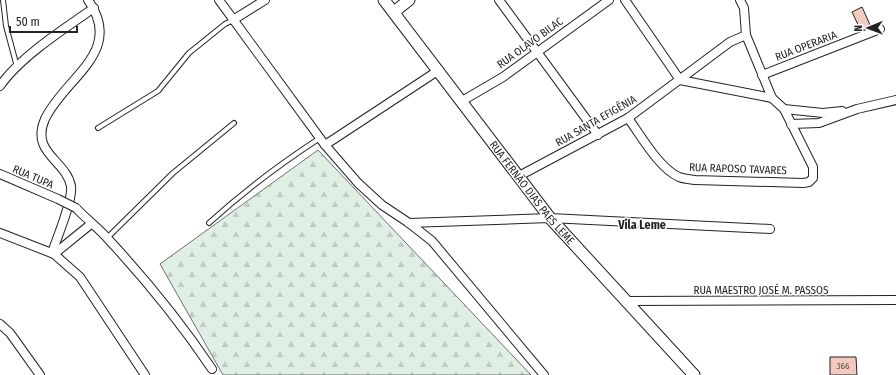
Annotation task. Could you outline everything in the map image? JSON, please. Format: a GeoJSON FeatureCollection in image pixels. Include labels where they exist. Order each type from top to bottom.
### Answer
{"type":"FeatureCollection","features":[{"type":"Feature","properties":{"kind":"main road","name":"RUA FERNÃO DIAS PAES LEME"},"geometry":{"type":"LineString","coordinates":[[384,0],[439,70],[550,218],[694,375]]}},
{"type":"Feature","properties":{"kind":"main road"},"geometry":{"type":"LineString","coordinates":[[394,12],[409,0]]}},
{"type":"Feature","properties":{"kind":"street"},"geometry":{"type":"LineString","coordinates":[[53,253],[70,200],[71,190],[68,179],[45,149],[42,129],[51,109],[97,49],[101,34],[98,17],[88,0]]}},
{"type":"Feature","properties":{"kind":"street"},"geometry":{"type":"LineString","coordinates":[[219,0],[322,141],[358,183],[382,205],[410,223],[432,241],[544,375]]}},
{"type":"Feature","properties":{"kind":"street"},"geometry":{"type":"LineString","coordinates":[[233,20],[265,0]]}},
{"type":"Feature","properties":{"kind":"street"},"geometry":{"type":"LineString","coordinates":[[499,0],[598,135]]}},
{"type":"Feature","properties":{"kind":"street","name":"RUA OLAVO BILAC"},"geometry":{"type":"LineString","coordinates":[[462,101],[503,77],[609,0]]}},
{"type":"Feature","properties":{"kind":"street"},"geometry":{"type":"LineString","coordinates":[[625,0],[680,80],[772,98]]}},
{"type":"Feature","properties":{"kind":"street"},"geometry":{"type":"LineString","coordinates":[[740,0],[744,8],[746,35],[762,75],[772,98],[784,109],[791,124],[819,123],[857,109]]}},
{"type":"Feature","properties":{"kind":"street"},"geometry":{"type":"LineString","coordinates":[[0,86],[6,76],[51,38],[94,8]]}},
{"type":"Feature","properties":{"kind":"street","name":"RUA OPERARIA"},"geometry":{"type":"LineString","coordinates":[[762,75],[880,30]]}},
{"type":"Feature","properties":{"kind":"street","name":"RUA SANTA EFIGÊNIA"},"geometry":{"type":"LineString","coordinates":[[518,176],[628,118],[730,42],[746,35]]}},
{"type":"Feature","properties":{"kind":"street"},"geometry":{"type":"LineString","coordinates":[[322,141],[439,70]]}},
{"type":"Feature","properties":{"kind":"street"},"geometry":{"type":"LineString","coordinates":[[784,109],[823,113],[857,109],[896,100]]}},
{"type":"Feature","properties":{"kind":"street","name":"RUA RAPOSO TAVARES"},"geometry":{"type":"LineString","coordinates":[[628,118],[661,163],[680,177],[695,180],[809,182],[813,178],[814,173],[791,124]]}},
{"type":"Feature","properties":{"kind":"street","name":"RUA TUPA"},"geometry":{"type":"LineString","coordinates":[[0,174],[76,208],[90,224]]}},
{"type":"Feature","properties":{"kind":"street"},"geometry":{"type":"LineString","coordinates":[[410,223],[550,218],[770,229]]}},
{"type":"Feature","properties":{"kind":"street"},"geometry":{"type":"LineString","coordinates":[[53,253],[90,224],[108,238],[164,302],[185,329],[212,369]]}},
{"type":"Feature","properties":{"kind":"street"},"geometry":{"type":"LineString","coordinates":[[0,232],[53,253],[80,277],[145,375]]}},
{"type":"Feature","properties":{"kind":"street","name":"RUA MAESTRO JOSÉ M. PASSOS"},"geometry":{"type":"LineString","coordinates":[[625,301],[896,300]]}},
{"type":"Feature","properties":{"kind":"street"},"geometry":{"type":"LineString","coordinates":[[0,324],[10,333],[40,375]]}},
{"type":"Feature","properties":{"kind":"lane"},"geometry":{"type":"LineString","coordinates":[[3,0],[6,26],[17,68]]}},
{"type":"Feature","properties":{"kind":"lane"},"geometry":{"type":"LineString","coordinates":[[98,128],[158,90],[189,53],[225,24],[233,20]]}},
{"type":"Feature","properties":{"kind":"lane"},"geometry":{"type":"LineString","coordinates":[[108,238],[173,173],[234,123]]}},
{"type":"Feature","properties":{"kind":"lane"},"geometry":{"type":"LineString","coordinates":[[209,223],[249,188],[276,167],[322,141]]}},
{"type":"Feature","properties":{"kind":"green space"},"geometry":{"type":"Polygon","coordinates":[[[318,150],[531,375],[223,375],[160,264],[318,150]]]}},
{"type":"Feature","properties":{"kind":"building"},"geometry":{"type":"Polygon","coordinates":[[[862,7],[871,27],[861,31],[852,12],[862,7]]]}},
{"type":"Feature","properties":{"kind":"building"},"geometry":{"type":"Polygon","coordinates":[[[830,357],[856,357],[857,375],[830,375],[830,357]]]}},
{"type":"Feature","properties":{"kind":"district","name":"Vila Leme"},"geometry":{"type":"Point","coordinates":[642,225]}}]}
